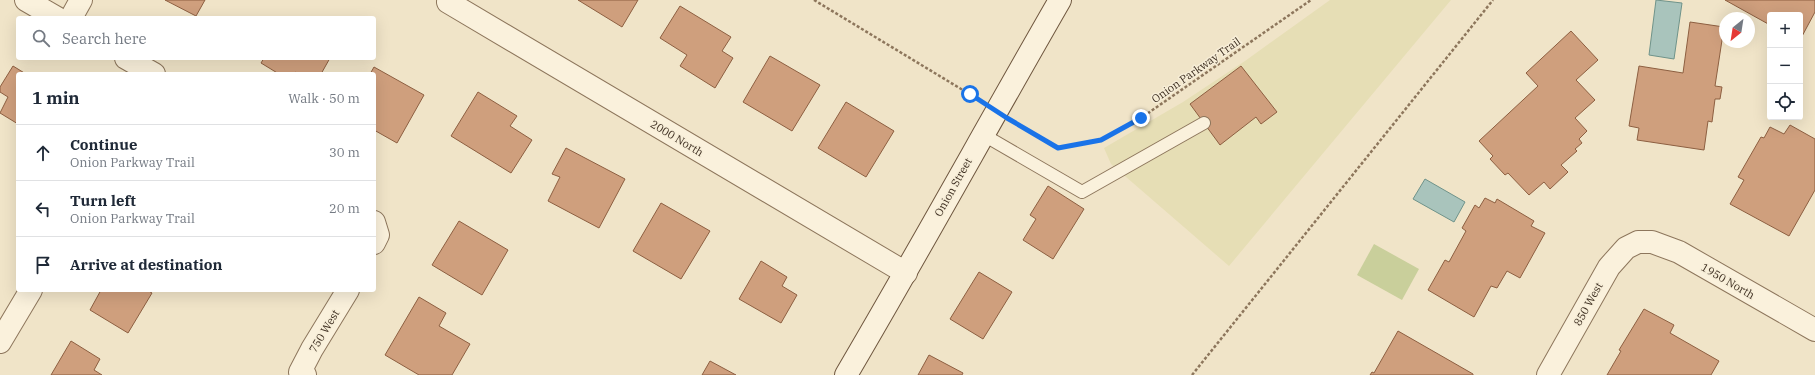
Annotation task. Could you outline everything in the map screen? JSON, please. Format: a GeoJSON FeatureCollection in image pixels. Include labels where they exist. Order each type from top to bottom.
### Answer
{"type":"FeatureCollection","features":[{"type":"Feature","properties":{"kind":"street"},"geometry":{"type":"LineString","coordinates":[[26,0],[54,16]]}},
{"type":"Feature","properties":{"kind":"street"},"geometry":{"type":"LineString","coordinates":[[72,16],[81,0]]}},
{"type":"Feature","properties":{"kind":"street","name":"Onion Street"},"geometry":{"type":"LineString","coordinates":[[846,375],[906,273],[982,134],[1060,0]]}},
{"type":"Feature","properties":{"kind":"street","name":"2000 North"},"geometry":{"type":"LineString","coordinates":[[448,2],[906,273]]}},
{"type":"Feature","properties":{"kind":"street"},"geometry":{"type":"LineString","coordinates":[[130,60],[150,72]]}},
{"type":"Feature","properties":{"kind":"street"},"geometry":{"type":"LineString","coordinates":[[376,228],[378,235],[376,239]]}},
{"type":"Feature","properties":{"kind":"street","name":"1950 North"},"geometry":{"type":"LineString","coordinates":[[1638,242],[1652,242],[1679,252],[1815,330]]}},
{"type":"Feature","properties":{"kind":"street","name":"850 West"},"geometry":{"type":"LineString","coordinates":[[1548,375],[1608,267],[1626,248],[1638,242]]}},
{"type":"Feature","properties":{"kind":"street"},"geometry":{"type":"LineString","coordinates":[[0,342],[30,292]]}},
{"type":"Feature","properties":{"kind":"street","name":"750 West"},"geometry":{"type":"LineString","coordinates":[[303,374],[312,349],[347,292]]}},
{"type":"Feature","properties":{"kind":"lane"},"geometry":{"type":"LineString","coordinates":[[982,134],[1082,192],[1204,123]]}},
{"type":"Feature","properties":{"kind":"path","name":"Onion Parkway Trail"},"geometry":{"type":"LineString","coordinates":[[814,0],[1058,148],[1101,140],[1141,118],[1311,0]]}},
{"type":"Feature","properties":{"kind":"path"},"geometry":{"type":"LineString","coordinates":[[1192,375],[1493,0]]}},
{"type":"Feature","properties":{"kind":"shaded area"},"geometry":{"type":"Polygon","coordinates":[[[1330,0],[1451,0],[1229,266],[1111,164],[1104,148],[1183,102],[1245,61],[1330,0]]]}},
{"type":"Feature","properties":{"kind":"green space"},"geometry":{"type":"Polygon","coordinates":[[[1374,244],[1419,269],[1402,300],[1357,275],[1374,244]]]}},
{"type":"Feature","properties":{"kind":"water"},"geometry":{"type":"Polygon","coordinates":[[[1656,0],[1682,3],[1674,59],[1649,55],[1656,0]]]}},
{"type":"Feature","properties":{"kind":"water"},"geometry":{"type":"Polygon","coordinates":[[[1425,179],[1465,202],[1454,222],[1413,199],[1425,179]]]}},
{"type":"Feature","properties":{"kind":"building"},"geometry":{"type":"Polygon","coordinates":[[[165,0],[205,0],[196,16],[165,0]]]}},
{"type":"Feature","properties":{"kind":"building"},"geometry":{"type":"Polygon","coordinates":[[[578,0],[638,0],[622,27],[578,0]]]}},
{"type":"Feature","properties":{"kind":"building"},"geometry":{"type":"Polygon","coordinates":[[[1725,0],[1815,0],[1815,12],[1803,34],[1803,12],[1767,12],[1767,23],[1755,17],[1755,12],[1747,12],[1725,0]]]}},
{"type":"Feature","properties":{"kind":"building"},"geometry":{"type":"Polygon","coordinates":[[[680,6],[731,37],[722,51],[733,58],[715,88],[680,66],[687,55],[660,38],[680,6]]]}},
{"type":"Feature","properties":{"kind":"building"},"geometry":{"type":"Polygon","coordinates":[[[1690,22],[1719,26],[1719,48],[1721,48],[1715,86],[1722,87],[1720,99],[1715,99],[1712,122],[1708,121],[1704,150],[1637,140],[1639,128],[1629,126],[1639,66],[1683,73],[1690,22]]]}},
{"type":"Feature","properties":{"kind":"building"},"geometry":{"type":"Polygon","coordinates":[[[1571,31],[1598,60],[1576,80],[1595,100],[1575,118],[1587,131],[1579,139],[1582,143],[1575,149],[1577,151],[1561,165],[1568,172],[1550,189],[1544,182],[1529,195],[1508,173],[1505,175],[1490,159],[1493,156],[1479,141],[1538,86],[1526,73],[1571,31]]]}},
{"type":"Feature","properties":{"kind":"building"},"geometry":{"type":"Polygon","coordinates":[[[770,56],[820,85],[792,131],[743,102],[770,56]]]}},
{"type":"Feature","properties":{"kind":"building"},"geometry":{"type":"Polygon","coordinates":[[[263,60],[329,60],[322,72],[276,72],[261,63],[263,60]]]}},
{"type":"Feature","properties":{"kind":"building"},"geometry":{"type":"Polygon","coordinates":[[[13,66],[23,72],[16,72],[16,123],[0,113],[8,97],[0,92],[0,87],[13,66]]]}},
{"type":"Feature","properties":{"kind":"building"},"geometry":{"type":"Polygon","coordinates":[[[1241,66],[1277,112],[1261,124],[1256,117],[1220,145],[1190,104],[1241,66]]]}},
{"type":"Feature","properties":{"kind":"building"},"geometry":{"type":"Polygon","coordinates":[[[374,67],[424,95],[397,143],[376,131],[376,72],[371,72],[374,67]]]}},
{"type":"Feature","properties":{"kind":"building"},"geometry":{"type":"Polygon","coordinates":[[[478,92],[517,116],[510,126],[532,140],[511,173],[451,136],[478,92]]]}},
{"type":"Feature","properties":{"kind":"building"},"geometry":{"type":"Polygon","coordinates":[[[846,102],[894,131],[866,177],[818,148],[846,102]]]}},
{"type":"Feature","properties":{"kind":"building"},"geometry":{"type":"Polygon","coordinates":[[[1790,125],[1815,139],[1815,190],[1789,236],[1730,204],[1744,180],[1738,177],[1761,137],[1764,138],[1770,127],[1784,134],[1790,125]]]}},
{"type":"Feature","properties":{"kind":"building"},"geometry":{"type":"Polygon","coordinates":[[[566,148],[625,179],[599,228],[548,201],[560,177],[552,174],[566,148]]]}},
{"type":"Feature","properties":{"kind":"building"},"geometry":{"type":"Polygon","coordinates":[[[1048,186],[1084,209],[1053,259],[1023,240],[1036,219],[1030,215],[1048,186]]]}},
{"type":"Feature","properties":{"kind":"building"},"geometry":{"type":"Polygon","coordinates":[[[1485,198],[1495,203],[1497,199],[1534,221],[1531,226],[1545,233],[1520,278],[1507,271],[1497,288],[1491,286],[1474,317],[1428,290],[1445,260],[1449,262],[1466,231],[1462,228],[1475,205],[1479,208],[1485,198]]]}},
{"type":"Feature","properties":{"kind":"building"},"geometry":{"type":"Polygon","coordinates":[[[661,203],[710,231],[681,279],[633,251],[661,203]]]}},
{"type":"Feature","properties":{"kind":"building"},"geometry":{"type":"Polygon","coordinates":[[[459,221],[508,250],[482,295],[432,265],[459,221]]]}},
{"type":"Feature","properties":{"kind":"building"},"geometry":{"type":"Polygon","coordinates":[[[761,261],[787,277],[782,286],[797,295],[781,323],[739,299],[761,261]]]}},
{"type":"Feature","properties":{"kind":"building"},"geometry":{"type":"Polygon","coordinates":[[[979,272],[1012,292],[983,339],[950,319],[979,272]]]}},
{"type":"Feature","properties":{"kind":"building"},"geometry":{"type":"Polygon","coordinates":[[[100,292],[152,293],[128,333],[90,310],[100,292]]]}},
{"type":"Feature","properties":{"kind":"building"},"geometry":{"type":"Polygon","coordinates":[[[419,297],[446,313],[439,326],[470,344],[452,375],[419,375],[385,355],[419,297]]]}},
{"type":"Feature","properties":{"kind":"building"},"geometry":{"type":"Polygon","coordinates":[[[1644,309],[1674,325],[1670,333],[1719,361],[1711,375],[1607,375],[1621,351],[1619,350],[1644,309]]]}},
{"type":"Feature","properties":{"kind":"building"},"geometry":{"type":"Polygon","coordinates":[[[1398,331],[1473,375],[1370,375],[1372,372],[1374,373],[1398,331]]]}},
{"type":"Feature","properties":{"kind":"building"},"geometry":{"type":"Polygon","coordinates":[[[71,341],[100,359],[94,370],[102,375],[51,375],[71,341]]]}},
{"type":"Feature","properties":{"kind":"building"},"geometry":{"type":"Polygon","coordinates":[[[929,355],[963,373],[962,375],[918,375],[929,355]]]}},
{"type":"Feature","properties":{"kind":"building"},"geometry":{"type":"Polygon","coordinates":[[[710,361],[736,375],[702,375],[710,361]]]}},
{"type":"Feature","properties":{"kind":"route"},"geometry":{"type":"LineString","coordinates":[[970,94],[1058,148],[1101,140],[1141,118]]}}]}
